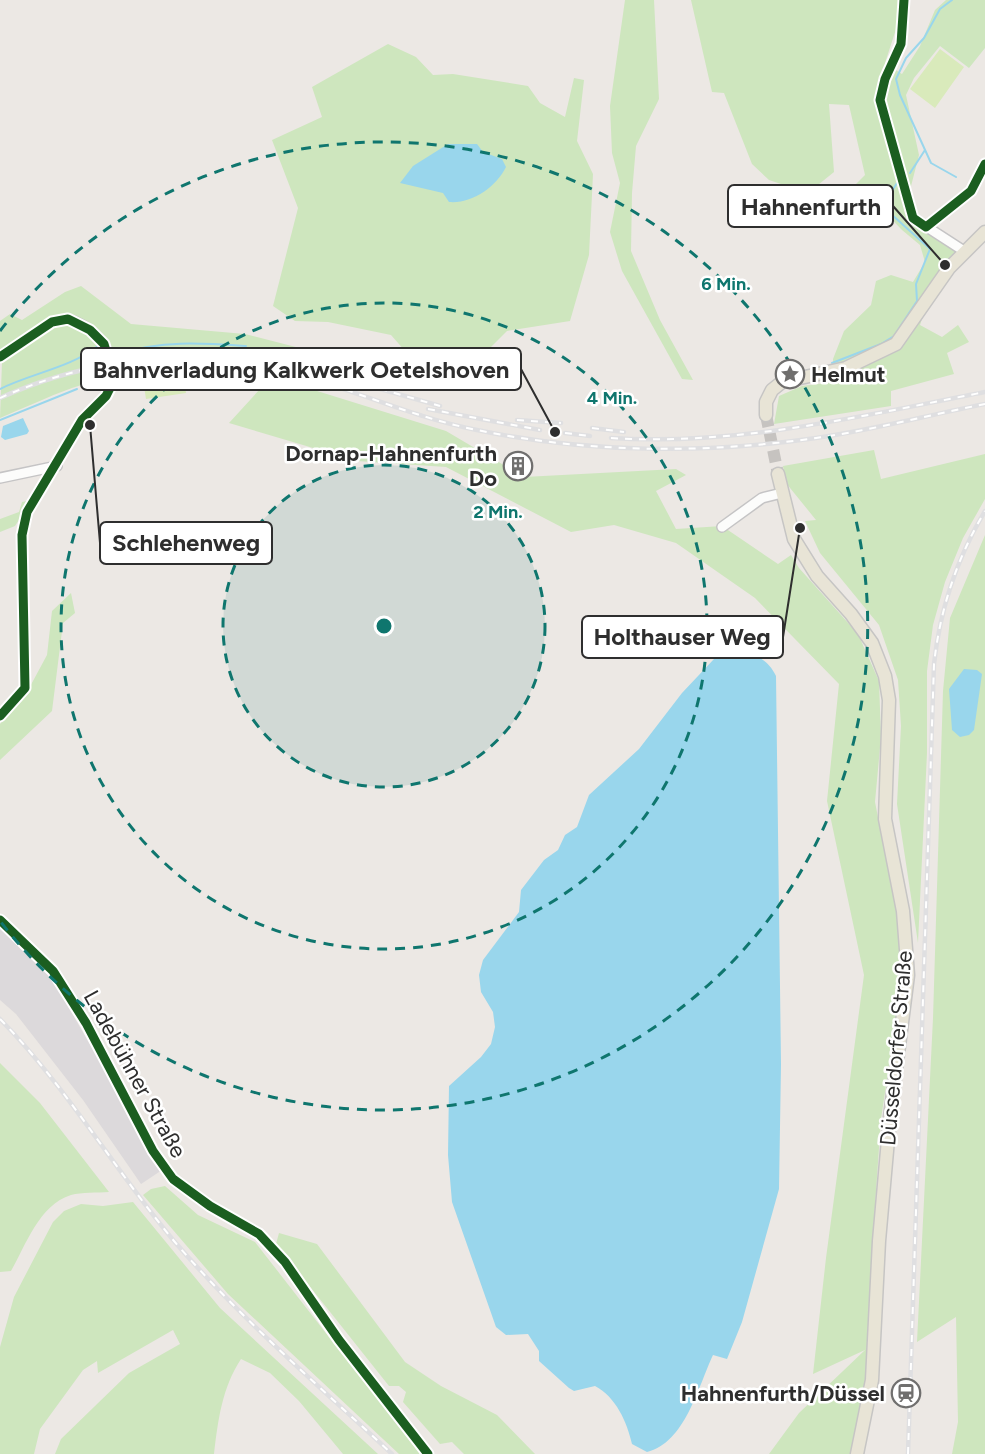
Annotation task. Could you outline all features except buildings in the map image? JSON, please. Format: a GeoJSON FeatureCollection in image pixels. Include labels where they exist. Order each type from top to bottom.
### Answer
{"type":"FeatureCollection","features":[{"type":"Feature","properties":{"kind":"main road"},"geometry":{"type":"LineString","coordinates":[[766,415],[766,402],[772,390],[782,382],[846,368],[896,344],[963,251],[985,232]]}},
{"type":"Feature","properties":{"kind":"main road","name":"Düsseldorfer Straße"},"geometry":{"type":"LineString","coordinates":[[778,474],[794,539],[807,563],[851,614],[872,643],[885,676],[889,700],[885,819],[903,911],[908,975],[880,1219],[872,1380],[857,1454]]}},
{"type":"Feature","properties":{"kind":"street"},"geometry":{"type":"LineString","coordinates":[[904,0],[901,44],[885,80],[880,100],[913,218],[963,251]]}},
{"type":"Feature","properties":{"kind":"street"},"geometry":{"type":"LineString","coordinates":[[926,227],[971,191],[985,164]]}},
{"type":"Feature","properties":{"kind":"street"},"geometry":{"type":"LineString","coordinates":[[0,357],[52,322],[68,319],[97,337],[104,344],[111,360]]}},
{"type":"Feature","properties":{"kind":"street"},"geometry":{"type":"LineString","coordinates":[[0,716],[25,688],[22,535],[27,512],[57,466],[82,420],[106,396],[113,375]]}},
{"type":"Feature","properties":{"kind":"street"},"geometry":{"type":"LineString","coordinates":[[0,478],[57,466]]}},
{"type":"Feature","properties":{"kind":"street"},"geometry":{"type":"LineString","coordinates":[[722,527],[762,498],[782,493]]}},
{"type":"Feature","properties":{"kind":"street","name":"Ladebühner Straße"},"geometry":{"type":"LineString","coordinates":[[0,920],[53,971],[86,1023],[153,1150],[173,1179],[210,1206],[259,1234],[285,1262],[339,1340],[428,1454]]}},
{"type":"Feature","properties":{"kind":"shaded area"},"geometry":{"type":"Polygon","coordinates":[[[0,928],[50,975],[162,1170],[141,1184],[83,1100],[16,1014],[0,1000],[0,928]]]}},
{"type":"Feature","properties":{"kind":"green space"},"geometry":{"type":"Polygon","coordinates":[[[625,0],[654,0],[659,99],[636,146],[631,251],[660,320],[693,380],[682,379],[622,271],[610,232],[620,183],[612,153],[610,106],[625,0]]]}},
{"type":"Feature","properties":{"kind":"green space"},"geometry":{"type":"Polygon","coordinates":[[[691,0],[902,0],[898,23],[885,63],[902,74],[920,46],[935,10],[946,0],[985,0],[985,48],[969,68],[940,46],[914,78],[906,95],[919,155],[909,194],[917,222],[960,251],[932,288],[920,325],[942,337],[958,325],[969,342],[947,353],[954,374],[891,391],[891,406],[774,424],[779,396],[802,386],[834,382],[833,359],[844,331],[871,305],[876,281],[891,275],[913,282],[925,262],[920,245],[878,205],[853,203],[838,207],[838,202],[865,175],[849,105],[829,104],[834,172],[808,193],[769,180],[752,164],[724,93],[712,92],[691,0]]]}},
{"type":"Feature","properties":{"kind":"green space"},"geometry":{"type":"Polygon","coordinates":[[[388,44],[416,57],[433,75],[453,74],[528,86],[540,103],[565,117],[574,78],[584,80],[577,141],[593,174],[589,255],[570,321],[507,331],[479,359],[451,368],[413,360],[391,335],[328,322],[295,321],[273,306],[298,208],[272,140],[322,117],[312,87],[388,44]]]}},
{"type":"Feature","properties":{"kind":"green space"},"geometry":{"type":"Polygon","coordinates":[[[940,49],[964,67],[935,108],[910,89],[940,49]]]}},
{"type":"Feature","properties":{"kind":"green space"},"geometry":{"type":"Polygon","coordinates":[[[81,286],[131,324],[245,334],[323,354],[404,380],[398,391],[285,360],[272,377],[446,431],[524,477],[676,469],[686,475],[656,491],[676,529],[722,526],[778,564],[791,555],[799,568],[858,634],[879,681],[881,737],[875,802],[898,919],[901,957],[899,1000],[881,1119],[867,1380],[853,1454],[769,1454],[799,1413],[865,1350],[813,1374],[826,1258],[864,975],[827,801],[839,684],[755,598],[676,543],[614,525],[571,532],[446,467],[357,461],[229,423],[271,377],[196,370],[121,375],[72,388],[0,418],[2,362],[39,333],[72,316],[0,353],[0,321],[10,314],[22,320],[65,292],[81,286]]]}},
{"type":"Feature","properties":{"kind":"green space"},"geometry":{"type":"Polygon","coordinates":[[[183,374],[186,393],[146,399],[143,380],[183,374]]]}},
{"type":"Feature","properties":{"kind":"green space"},"geometry":{"type":"Polygon","coordinates":[[[874,450],[881,479],[985,454],[985,499],[963,538],[945,582],[933,625],[927,671],[927,753],[918,943],[897,804],[901,726],[898,680],[879,625],[820,553],[805,521],[816,520],[786,483],[783,466],[874,450]]]}},
{"type":"Feature","properties":{"kind":"green space"},"geometry":{"type":"Polygon","coordinates":[[[32,500],[15,526],[0,532],[0,519],[19,512],[22,502],[32,500]]]}},
{"type":"Feature","properties":{"kind":"green space"},"geometry":{"type":"Polygon","coordinates":[[[985,535],[985,1454],[952,1454],[958,1422],[956,1317],[917,1342],[933,1018],[943,691],[950,618],[985,535]]]}},
{"type":"Feature","properties":{"kind":"green space"},"geometry":{"type":"Polygon","coordinates":[[[71,593],[75,613],[63,623],[52,711],[0,760],[0,724],[26,694],[47,655],[52,611],[71,593]]]}},
{"type":"Feature","properties":{"kind":"green space"},"geometry":{"type":"Polygon","coordinates":[[[0,1063],[40,1103],[109,1192],[71,1195],[50,1207],[35,1227],[11,1271],[0,1272],[0,1063]]]}},
{"type":"Feature","properties":{"kind":"green space"},"geometry":{"type":"Polygon","coordinates":[[[165,1186],[198,1215],[255,1242],[420,1454],[399,1454],[228,1294],[143,1195],[151,1189],[165,1186]]]}},
{"type":"Feature","properties":{"kind":"green space"},"geometry":{"type":"Polygon","coordinates":[[[133,1202],[220,1308],[378,1454],[343,1454],[299,1401],[270,1373],[241,1359],[225,1393],[214,1454],[55,1454],[61,1439],[129,1373],[180,1344],[173,1330],[98,1373],[97,1361],[83,1370],[40,1429],[34,1454],[0,1454],[0,1347],[14,1297],[53,1222],[64,1211],[81,1204],[103,1206],[133,1202]]]}},
{"type":"Feature","properties":{"kind":"green space"},"geometry":{"type":"Polygon","coordinates":[[[279,1233],[317,1244],[405,1362],[441,1386],[497,1415],[535,1454],[464,1454],[452,1442],[440,1444],[403,1402],[406,1392],[399,1386],[389,1386],[276,1244],[279,1233]]]}},
{"type":"Feature","properties":{"kind":"water"},"geometry":{"type":"Polygon","coordinates":[[[448,144],[477,144],[483,152],[502,159],[506,167],[496,181],[482,193],[458,202],[449,202],[443,193],[400,183],[413,166],[448,144]]]}},
{"type":"Feature","properties":{"kind":"water"},"geometry":{"type":"Polygon","coordinates":[[[23,418],[29,431],[27,434],[5,440],[1,437],[3,426],[23,418]]]}},
{"type":"Feature","properties":{"kind":"water"},"geometry":{"type":"Polygon","coordinates":[[[736,652],[760,658],[769,665],[776,676],[781,1064],[779,1189],[742,1322],[727,1359],[713,1355],[681,1426],[660,1447],[647,1452],[632,1444],[627,1427],[615,1403],[602,1391],[595,1386],[574,1391],[569,1388],[539,1361],[539,1351],[528,1334],[506,1335],[496,1327],[452,1202],[448,1155],[449,1086],[481,1057],[491,1044],[495,1027],[493,1012],[481,992],[479,975],[483,960],[519,912],[521,890],[544,860],[558,850],[565,835],[577,827],[589,795],[639,749],[682,693],[714,659],[724,653],[736,652]]]}},
{"type":"Feature","properties":{"kind":"water"},"geometry":{"type":"Polygon","coordinates":[[[964,669],[977,670],[982,674],[974,730],[969,735],[960,737],[952,730],[949,689],[964,669]]]}},
{"type":"Feature","properties":{"kind":"waterway"},"geometry":{"type":"LineString","coordinates":[[952,0],[940,9],[924,38],[906,58],[896,79],[900,95],[931,163],[956,177]]}},
{"type":"Feature","properties":{"kind":"waterway"},"geometry":{"type":"LineString","coordinates":[[910,173],[925,150]]}},
{"type":"Feature","properties":{"kind":"waterway"},"geometry":{"type":"LineString","coordinates":[[832,363],[881,344],[894,336],[917,301],[916,284],[930,249],[891,214],[890,194],[897,183]]}},
{"type":"Feature","properties":{"kind":"waterway"},"geometry":{"type":"LineString","coordinates":[[118,354],[150,346],[198,344],[246,346]]}},
{"type":"Feature","properties":{"kind":"waterway"},"geometry":{"type":"LineString","coordinates":[[0,389],[75,360],[98,346]]}},
{"type":"Feature","properties":{"kind":"waterway"},"geometry":{"type":"LineString","coordinates":[[0,420],[77,389]]}},
{"type":"Feature","properties":{"kind":"tunnel"},"geometry":{"type":"LineString","coordinates":[[766,415],[778,474]]}},
{"type":"Feature","properties":{"kind":"railway"},"geometry":{"type":"LineString","coordinates":[[0,398],[55,377],[113,364],[172,358],[231,360]]}},
{"type":"Feature","properties":{"kind":"railway"},"geometry":{"type":"LineString","coordinates":[[224,359],[302,376],[415,414],[477,430],[519,438],[603,447],[689,449],[774,443],[859,431],[985,404]]}},
{"type":"Feature","properties":{"kind":"railway"},"geometry":{"type":"LineString","coordinates":[[286,362],[440,406]]}},
{"type":"Feature","properties":{"kind":"railway"},"geometry":{"type":"LineString","coordinates":[[611,438],[706,438],[752,433],[846,419],[985,392]]}},
{"type":"Feature","properties":{"kind":"railway"},"geometry":{"type":"LineString","coordinates":[[428,409],[540,430]]}},
{"type":"Feature","properties":{"kind":"railway"},"geometry":{"type":"LineString","coordinates":[[517,420],[561,423]]}},
{"type":"Feature","properties":{"kind":"railway"},"geometry":{"type":"LineString","coordinates":[[592,428],[624,432]]}},
{"type":"Feature","properties":{"kind":"railway"},"geometry":{"type":"LineString","coordinates":[[565,433],[590,436]]}},
{"type":"Feature","properties":{"kind":"railway"},"geometry":{"type":"LineString","coordinates":[[908,1454],[934,664],[951,584],[966,547],[985,511]]}},
{"type":"Feature","properties":{"kind":"railway"},"geometry":{"type":"LineString","coordinates":[[0,1019],[47,1072],[152,1214],[199,1269],[280,1350],[392,1454]]}},
{"type":"Feature","properties":{"kind":"cycle path"},"geometry":{"type":"LineString","coordinates":[[904,0],[901,44],[885,79],[880,100],[913,218],[926,227],[971,191],[985,164]]}},
{"type":"Feature","properties":{"kind":"cycle path"},"geometry":{"type":"LineString","coordinates":[[0,357],[52,322],[68,319],[90,330],[104,344],[113,382],[106,396],[82,420],[27,512],[22,535],[25,688],[0,716]]}},
{"type":"Feature","properties":{"kind":"cycle path"},"geometry":{"type":"LineString","coordinates":[[0,920],[53,971],[86,1023],[153,1151],[173,1179],[210,1206],[259,1234],[285,1262],[339,1340],[428,1454]]}},
{"type":"Feature","properties":{"kind":"place","name":"Hahnenfurth"},"geometry":{"type":"Point","coordinates":[945,265]}},
{"type":"Feature","properties":{"kind":"place","name":"Helmut"},"geometry":{"type":"Point","coordinates":[790,374]}},
{"type":"Feature","properties":{"kind":"place","name":"Schlehenweg"},"geometry":{"type":"Point","coordinates":[90,425]}},
{"type":"Feature","properties":{"kind":"place","name":"Bahnverladung Kalkwerk Oetelshoven"},"geometry":{"type":"Point","coordinates":[555,432]}},
{"type":"Feature","properties":{"kind":"place","name":"Dornap-Hahnenfurth Do"},"geometry":{"type":"Point","coordinates":[518,466]}},
{"type":"Feature","properties":{"kind":"place","name":"Holthauser Weg"},"geometry":{"type":"Point","coordinates":[800,528]}},
{"type":"Feature","properties":{"kind":"place","name":"Hahnenfurth/Düssel"},"geometry":{"type":"Point","coordinates":[906,1393]}}]}
